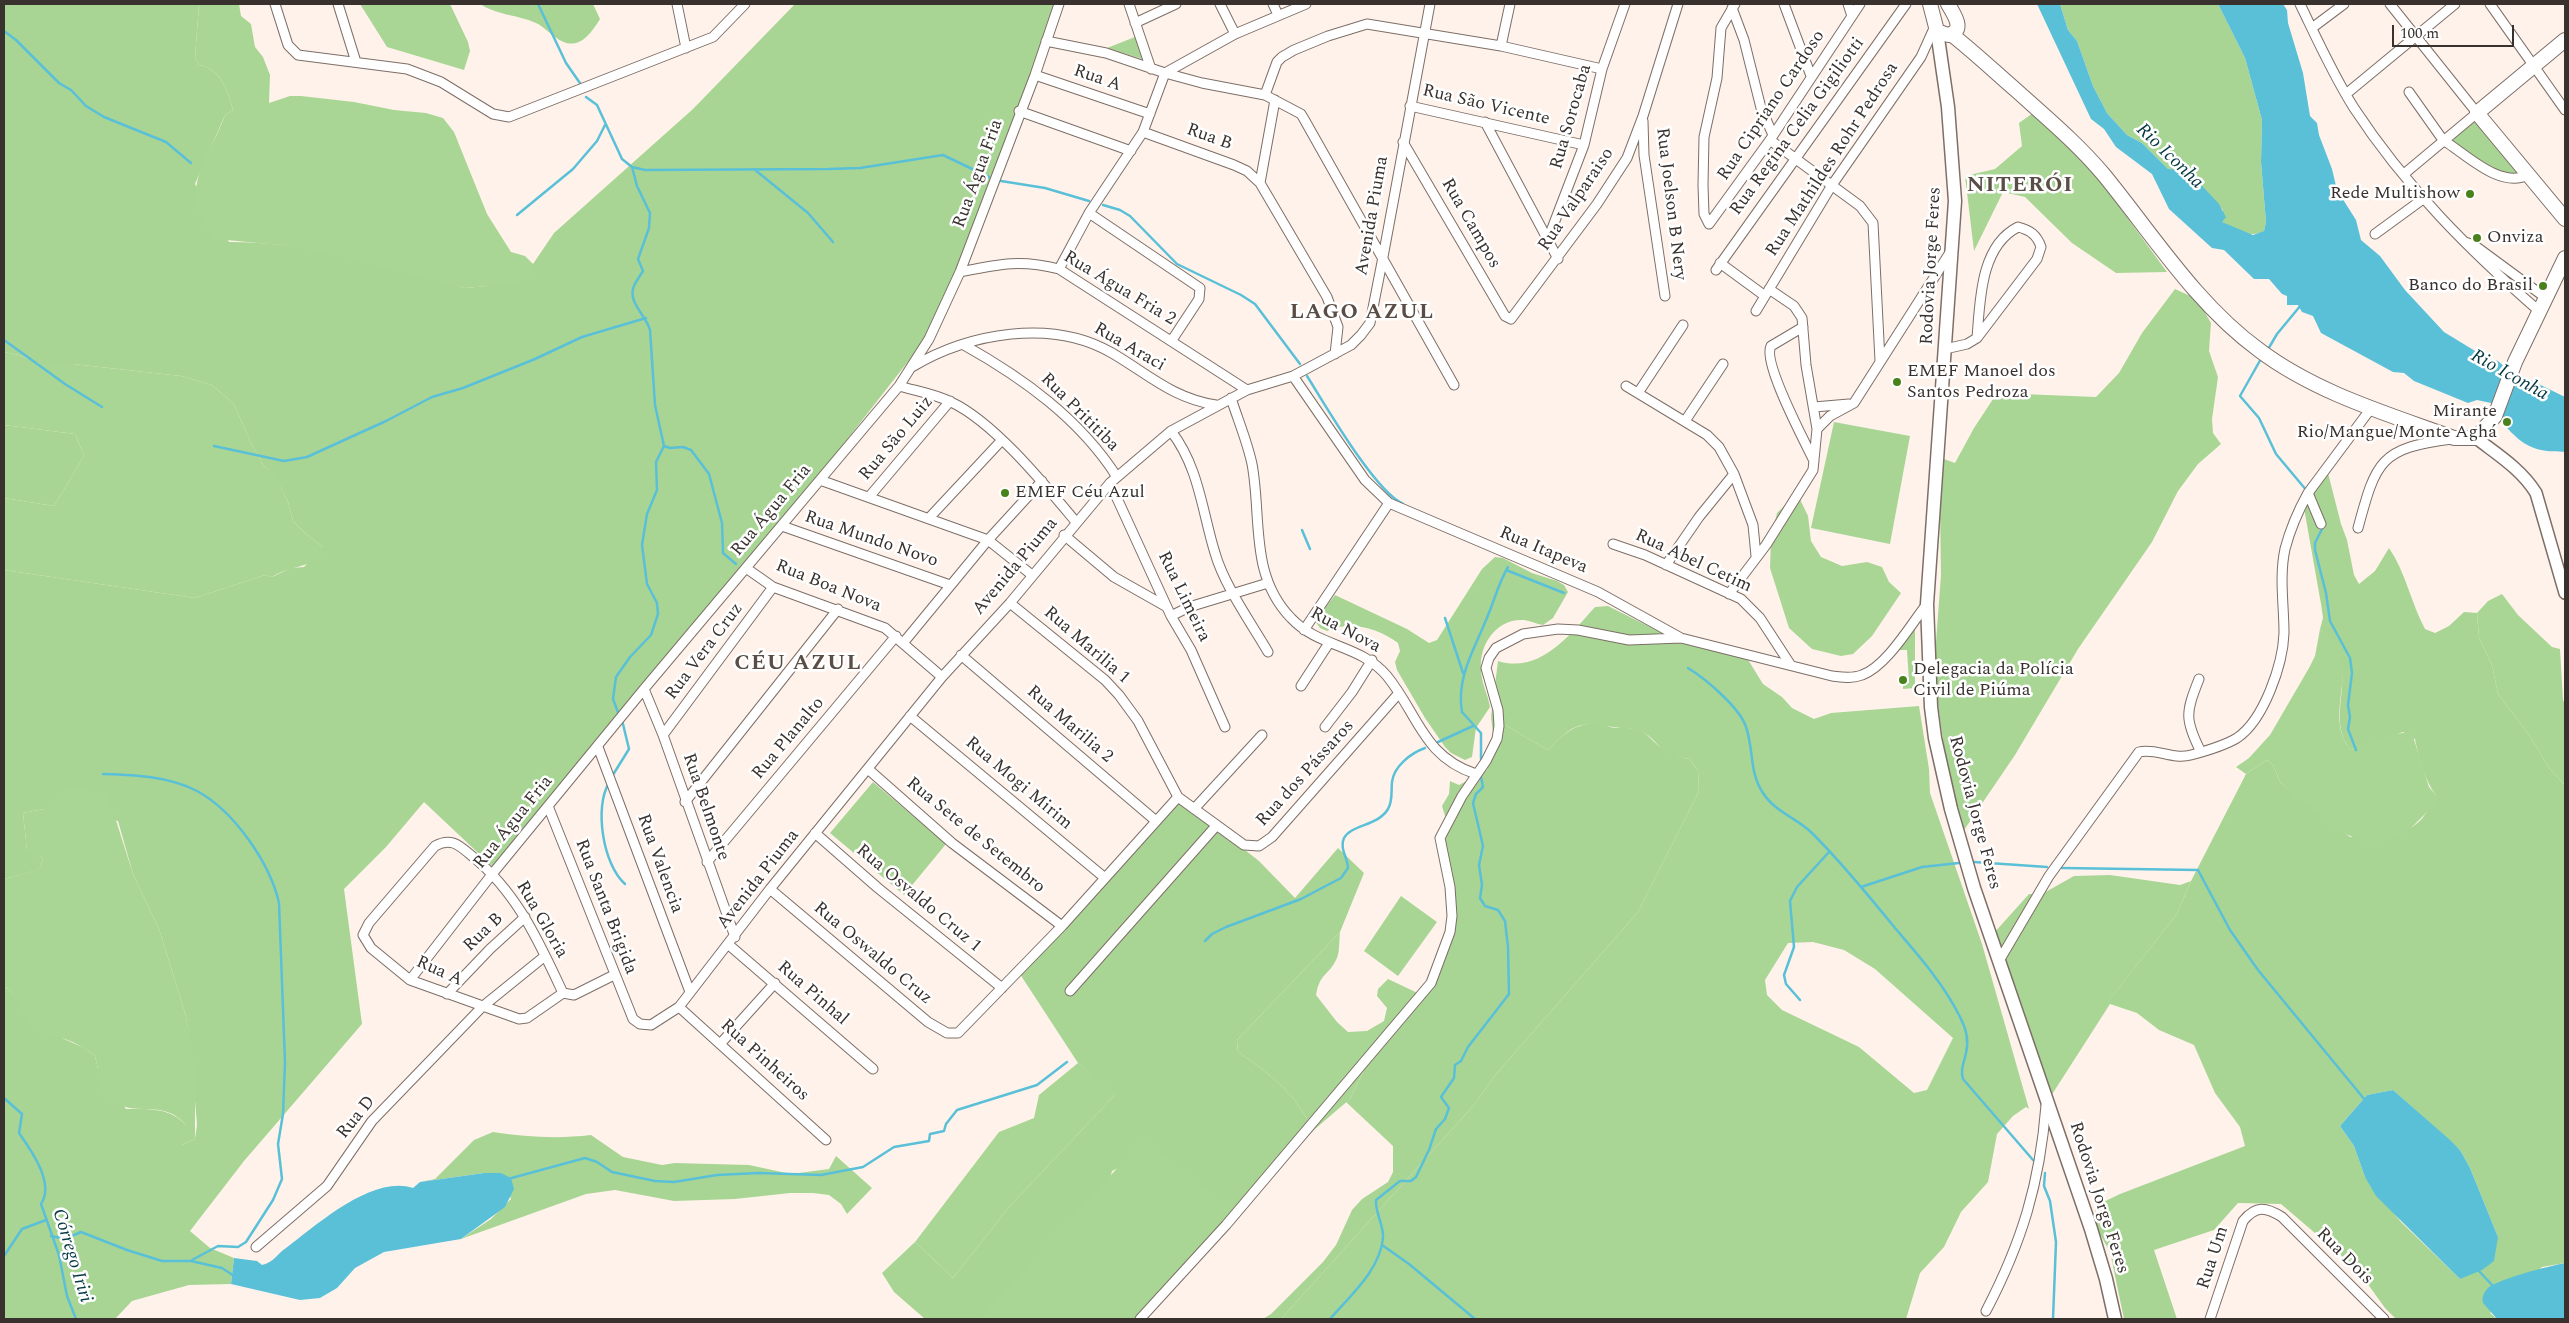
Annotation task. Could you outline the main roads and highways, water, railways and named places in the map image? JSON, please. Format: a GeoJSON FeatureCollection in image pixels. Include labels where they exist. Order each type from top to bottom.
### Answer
{"type":"FeatureCollection","features":[{"type":"Feature","properties":{"kind":"main road"},"geometry":{"type":"LineString","coordinates":[[1930,4],[1941,30],[1988,64],[2089,158],[2192,286],[2240,335],[2258,350],[2299,376],[2372,407],[2454,438],[2476,438],[2495,416],[2515,362],[2565,258]]}},
{"type":"Feature","properties":{"kind":"main road"},"geometry":{"type":"LineString","coordinates":[[1948,4],[1988,64]]}},
{"type":"Feature","properties":{"kind":"main road"},"geometry":{"type":"LineString","coordinates":[[1941,30],[1941,14],[1948,13],[1956,18]]}},
{"type":"Feature","properties":{"kind":"main road"},"geometry":{"type":"LineString","coordinates":[[1941,30],[1956,30],[1956,18]]}},
{"type":"Feature","properties":{"kind":"main road","name":"Rodovia Jorge Feres"},"geometry":{"type":"LineString","coordinates":[[1941,30],[1941,57],[1954,176],[1953,247],[1927,604],[1931,707],[1941,770],[1962,847],[2106,1279],[2115,1319]]}},
{"type":"Feature","properties":{"kind":"main road"},"geometry":{"type":"LineString","coordinates":[[2565,40],[2477,113],[2565,219]]}},
{"type":"Feature","properties":{"kind":"water","name":"Rio Iconha"},"geometry":{"type":"Polygon","coordinates":[[[2037,4],[2060,4],[2068,30],[2077,41],[2093,86],[2107,113],[2127,135],[2142,143],[2168,169],[2181,170],[2192,175],[2219,204],[2226,217],[2222,222],[2253,235],[2264,231],[2266,222],[2261,162],[2262,120],[2245,58],[2218,4],[2283,4],[2287,10],[2288,23],[2303,73],[2310,116],[2317,123],[2319,135],[2332,169],[2337,190],[2356,220],[2361,240],[2380,256],[2405,290],[2444,332],[2485,357],[2498,361],[2506,368],[2565,397],[2565,452],[2541,450],[2525,444],[2505,425],[2491,403],[2477,400],[2468,403],[2414,381],[2404,373],[2393,372],[2321,333],[2313,316],[2302,312],[2298,305],[2287,305],[2287,296],[2282,294],[2269,279],[2254,279],[2224,250],[2212,248],[2169,209],[2152,174],[2116,147],[2104,129],[2091,119],[2037,4]]]}},
{"type":"Feature","properties":{"kind":"water"},"geometry":{"type":"Polygon","coordinates":[[[2393,1090],[2460,1150],[2470,1168],[2498,1237],[2494,1261],[2482,1270],[2460,1279],[2376,1196],[2365,1177],[2354,1146],[2340,1126],[2367,1095],[2393,1090]]]}},
{"type":"Feature","properties":{"kind":"water"},"geometry":{"type":"Polygon","coordinates":[[[484,1173],[501,1173],[511,1178],[514,1189],[505,1207],[461,1239],[384,1252],[355,1268],[337,1288],[320,1298],[300,1300],[231,1284],[234,1258],[257,1261],[262,1265],[266,1264],[329,1215],[363,1195],[380,1189],[397,1186],[413,1188],[420,1182],[484,1173]]]}},
{"type":"Feature","properties":{"kind":"water"},"geometry":{"type":"Polygon","coordinates":[[[2565,1263],[2565,1319],[2497,1319],[2483,1303],[2484,1294],[2492,1285],[2524,1273],[2565,1263]]]}},
{"type":"Feature","properties":{"kind":"waterway"},"geometry":{"type":"LineString","coordinates":[[538,4],[566,63],[582,86]]}},
{"type":"Feature","properties":{"kind":"waterway"},"geometry":{"type":"LineString","coordinates":[[4,31],[16,40],[59,83],[71,90],[86,106],[104,117],[166,142],[191,163]]}},
{"type":"Feature","properties":{"kind":"waterway"},"geometry":{"type":"LineString","coordinates":[[586,97],[597,105],[622,159],[632,167],[645,170],[860,168],[943,155],[989,177]]}},
{"type":"Feature","properties":{"kind":"waterway"},"geometry":{"type":"LineString","coordinates":[[517,215],[573,169],[597,141],[605,125]]}},
{"type":"Feature","properties":{"kind":"waterway"},"geometry":{"type":"LineString","coordinates":[[619,715],[613,699],[616,677],[630,657],[651,635],[658,614],[657,603],[647,584],[642,545],[647,514],[657,490],[656,462],[664,446],[655,405],[650,330],[633,298],[634,286],[643,271],[638,259],[649,228],[650,213],[637,186],[632,167]]}},
{"type":"Feature","properties":{"kind":"waterway"},"geometry":{"type":"LineString","coordinates":[[754,169],[808,213],[833,242]]}},
{"type":"Feature","properties":{"kind":"waterway"},"geometry":{"type":"LineString","coordinates":[[1001,181],[1045,188],[1089,201]]}},
{"type":"Feature","properties":{"kind":"waterway"},"geometry":{"type":"LineString","coordinates":[[1103,205],[1120,210],[1130,216],[1177,264],[1241,295],[1255,304],[1300,364]]}},
{"type":"Feature","properties":{"kind":"waterway"},"geometry":{"type":"LineString","coordinates":[[2267,351],[2277,334],[2301,305]]}},
{"type":"Feature","properties":{"kind":"waterway"},"geometry":{"type":"LineString","coordinates":[[214,446],[284,461],[307,457],[386,421],[432,397],[463,388],[535,359],[582,337],[646,318]]}},
{"type":"Feature","properties":{"kind":"waterway"},"geometry":{"type":"LineString","coordinates":[[4,340],[65,384],[102,407]]}},
{"type":"Feature","properties":{"kind":"waterway"},"geometry":{"type":"LineString","coordinates":[[2262,357],[2240,396],[2259,418],[2276,454],[2307,491]]}},
{"type":"Feature","properties":{"kind":"waterway"},"geometry":{"type":"LineString","coordinates":[[1307,376],[1365,465],[1391,496],[1403,504]]}},
{"type":"Feature","properties":{"kind":"waterway"},"geometry":{"type":"LineString","coordinates":[[664,446],[670,448],[683,447],[691,450],[709,474],[722,523],[723,553],[736,564]]}},
{"type":"Feature","properties":{"kind":"waterway"},"geometry":{"type":"LineString","coordinates":[[2323,527],[2315,543],[2315,550],[2326,593],[2330,621],[2350,658],[2352,673],[2348,705],[2350,717],[2348,729],[2356,750]]}},
{"type":"Feature","properties":{"kind":"waterway"},"geometry":{"type":"LineString","coordinates":[[1302,530],[1310,549]]}},
{"type":"Feature","properties":{"kind":"waterway"},"geometry":{"type":"LineString","coordinates":[[1481,759],[1481,733],[1462,712],[1462,688],[1467,664],[1508,567]]}},
{"type":"Feature","properties":{"kind":"waterway"},"geometry":{"type":"LineString","coordinates":[[1506,570],[1564,593]]}},
{"type":"Feature","properties":{"kind":"waterway"},"geometry":{"type":"LineString","coordinates":[[1445,618],[1463,673]]}},
{"type":"Feature","properties":{"kind":"waterway"},"geometry":{"type":"LineString","coordinates":[[1688,668],[1721,694],[1743,719],[1756,777],[1768,800],[1806,828],[1823,844],[1938,981],[1954,1005],[1965,1030],[1967,1044],[1962,1069],[1963,1079],[2033,1160]]}},
{"type":"Feature","properties":{"kind":"waterway"},"geometry":{"type":"LineString","coordinates":[[611,778],[629,749],[622,720]]}},
{"type":"Feature","properties":{"kind":"waterway"},"geometry":{"type":"LineString","coordinates":[[1438,742],[1473,726]]}},
{"type":"Feature","properties":{"kind":"waterway"},"geometry":{"type":"LineString","coordinates":[[1205,941],[1212,934],[1226,927],[1301,899],[1341,878],[1348,868],[1343,849],[1344,838],[1353,830],[1384,815],[1391,803],[1392,782],[1396,771],[1414,753],[1425,748]]}},
{"type":"Feature","properties":{"kind":"waterway"},"geometry":{"type":"LineString","coordinates":[[103,774],[163,779],[186,786],[211,800],[237,825],[259,855],[268,871],[279,903],[285,1062],[283,1114],[278,1144],[282,1179],[273,1200],[246,1242],[238,1247],[218,1246],[192,1260]]}},
{"type":"Feature","properties":{"kind":"waterway"},"geometry":{"type":"LineString","coordinates":[[1330,1319],[1363,1282],[1381,1250],[1383,1233],[1376,1200],[1400,1181],[1411,1181],[1416,1177],[1429,1150],[1436,1129],[1445,1119],[1449,1108],[1441,1097],[1454,1078],[1455,1065],[1461,1061],[1468,1047],[1509,994],[1508,947],[1505,921],[1498,910],[1485,906],[1480,898],[1482,885],[1479,865],[1483,846],[1473,803],[1476,794],[1483,787],[1481,777]]}},
{"type":"Feature","properties":{"kind":"waterway"},"geometry":{"type":"LineString","coordinates":[[609,783],[604,793],[602,806],[603,835],[611,864],[625,884]]}},
{"type":"Feature","properties":{"kind":"waterway"},"geometry":{"type":"LineString","coordinates":[[1800,1000],[1786,984],[1784,975],[1794,947],[1790,901],[1797,887],[1829,852]]}},
{"type":"Feature","properties":{"kind":"waterway"},"geometry":{"type":"LineString","coordinates":[[1974,862],[2047,867]]}},
{"type":"Feature","properties":{"kind":"waterway"},"geometry":{"type":"LineString","coordinates":[[1861,887],[1922,867],[1959,863]]}},
{"type":"Feature","properties":{"kind":"waterway"},"geometry":{"type":"LineString","coordinates":[[2062,868],[2198,870],[2230,930],[2258,970],[2365,1100]]}},
{"type":"Feature","properties":{"kind":"waterway"},"geometry":{"type":"LineString","coordinates":[[508,1179],[585,1158],[597,1162],[612,1172],[655,1181],[674,1182],[717,1175],[758,1173],[821,1175],[863,1167],[894,1147],[929,1141],[930,1134],[944,1131],[946,1124],[957,1110],[1037,1085],[1067,1062]]}},
{"type":"Feature","properties":{"kind":"waterway","name":"Córrego Iriri"},"geometry":{"type":"LineString","coordinates":[[4,1098],[22,1114],[19,1133],[40,1167],[45,1186],[45,1196],[41,1204],[59,1255],[67,1296],[76,1319]]}},
{"type":"Feature","properties":{"kind":"waterway"},"geometry":{"type":"LineString","coordinates":[[2045,1173],[2044,1186],[2050,1201],[2056,1242],[2053,1319]]}},
{"type":"Feature","properties":{"kind":"waterway"},"geometry":{"type":"LineString","coordinates":[[4,1256],[22,1229],[46,1220]]}},
{"type":"Feature","properties":{"kind":"waterway"},"geometry":{"type":"LineString","coordinates":[[51,1236],[65,1239],[81,1232],[162,1261],[191,1261],[222,1268],[234,1276]]}},
{"type":"Feature","properties":{"kind":"waterway"},"geometry":{"type":"LineString","coordinates":[[1382,1245],[1409,1264],[1475,1319]]}},
{"type":"Feature","properties":{"kind":"waterway"},"geometry":{"type":"LineString","coordinates":[[2477,1269],[2494,1287]]}},
{"type":"Feature","properties":{"kind":"place","name":"Rede Multishow"},"geometry":{"type":"Point","coordinates":[2470,194]}},
{"type":"Feature","properties":{"kind":"place","name":"Onviza"},"geometry":{"type":"Point","coordinates":[2477,238]}},
{"type":"Feature","properties":{"kind":"place","name":"Banco do Brasil"},"geometry":{"type":"Point","coordinates":[2543,286]}},
{"type":"Feature","properties":{"kind":"place","name":"EMEF Manoel dos Santos Pedroza"},"geometry":{"type":"Point","coordinates":[1897,382]}},
{"type":"Feature","properties":{"kind":"place","name":"Mirante Rio/Mangue/Monte Aghá"},"geometry":{"type":"Point","coordinates":[2507,422]}},
{"type":"Feature","properties":{"kind":"place","name":"EMEF Céu Azul"},"geometry":{"type":"Point","coordinates":[1005,493]}},
{"type":"Feature","properties":{"kind":"place","name":"Delegacia da Polícia Civil de Piúma"},"geometry":{"type":"Point","coordinates":[1903,680]}},
{"type":"Feature","properties":{"kind":"district","name":"NITERÓI"},"geometry":{"type":"Point","coordinates":[2020,187]}},
{"type":"Feature","properties":{"kind":"district","name":"LAGO AZUL"},"geometry":{"type":"Point","coordinates":[1362,314]}},
{"type":"Feature","properties":{"kind":"district","name":"CÉU AZUL"},"geometry":{"type":"Point","coordinates":[798,665]}}]}
